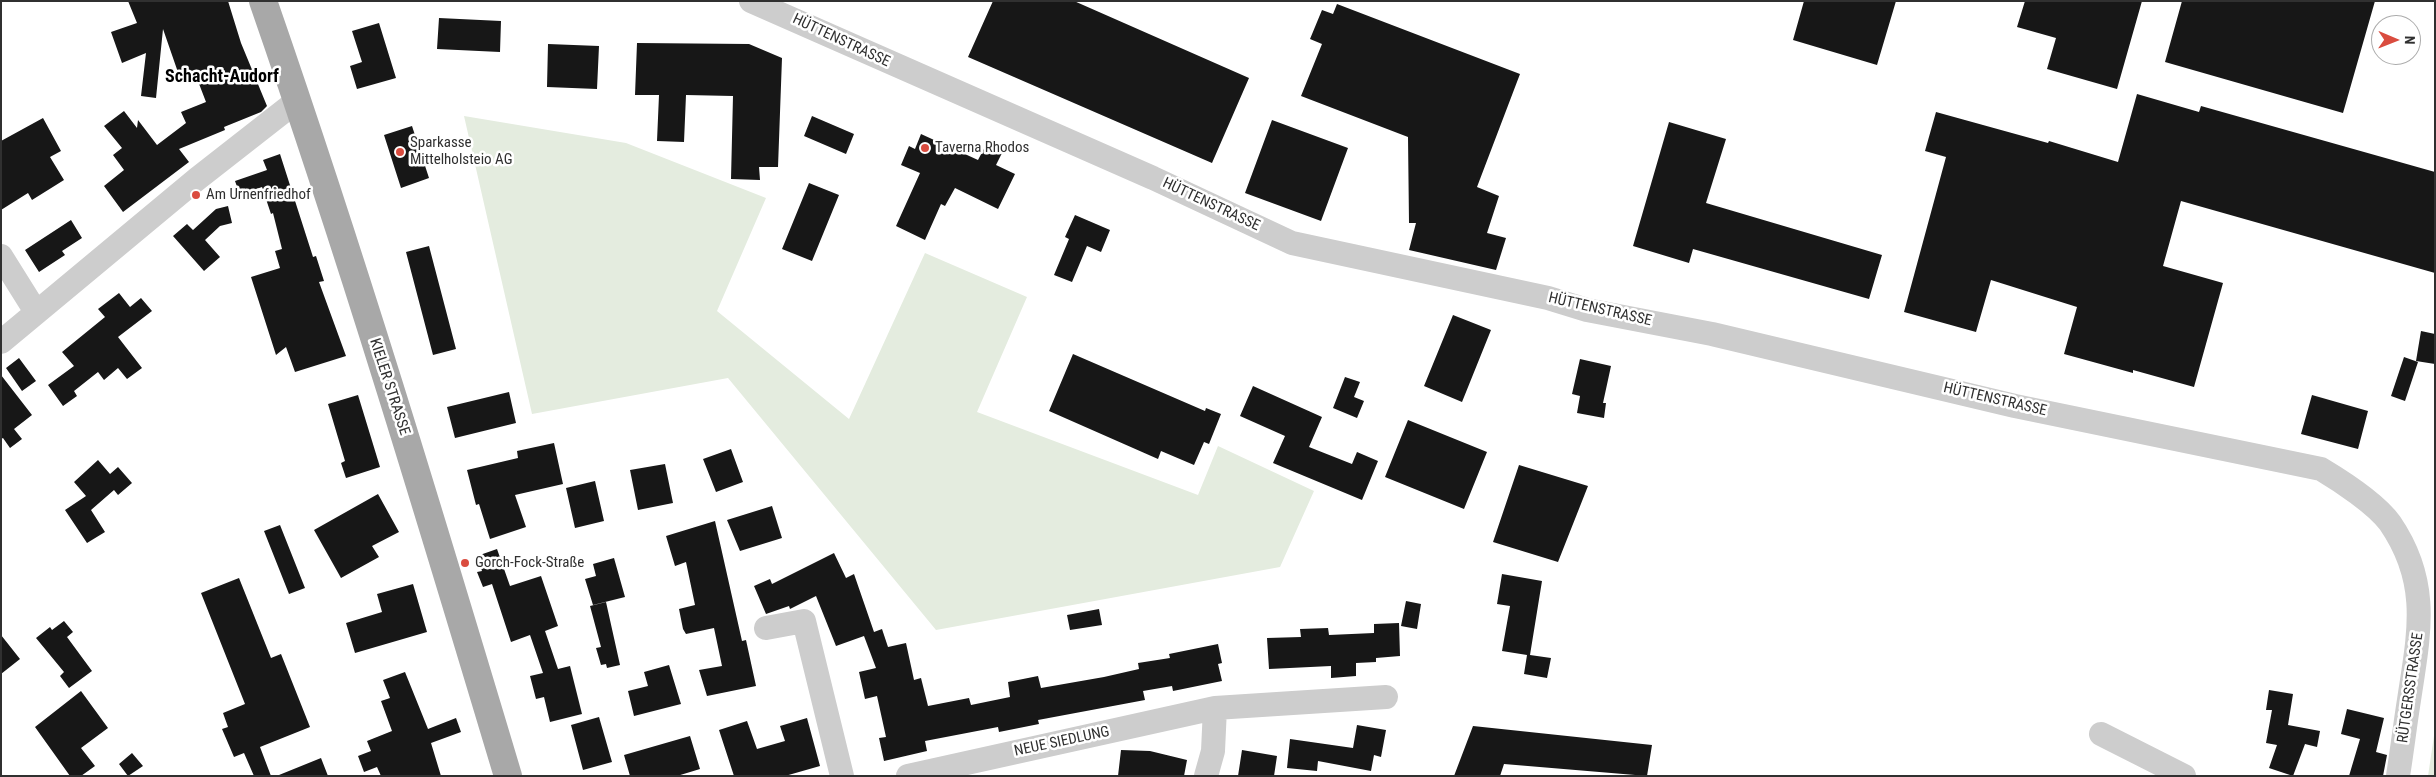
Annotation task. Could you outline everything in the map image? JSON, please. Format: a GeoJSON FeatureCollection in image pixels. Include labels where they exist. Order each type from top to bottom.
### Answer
{"type":"FeatureCollection","features":[{"type":"Feature","properties":{"kind":"main road","name":"KIELER STRASSE"},"geometry":{"type":"LineString","coordinates":[[263,1],[298,100],[412,456],[508,776]]}},
{"type":"Feature","properties":{"kind":"street","name":"HÜTTENSTRASSE"},"geometry":{"type":"LineString","coordinates":[[763,3],[946,89],[1153,178],[1292,243],[1548,298],[1587,310],[1712,334],[2015,406],[2321,468],[2354,490],[2389,522],[2411,562],[2419,599]]}},
{"type":"Feature","properties":{"kind":"street"},"geometry":{"type":"LineString","coordinates":[[1,342],[190,185],[298,100]]}},
{"type":"Feature","properties":{"kind":"street"},"geometry":{"type":"LineString","coordinates":[[1,256],[36,312]]}},
{"type":"Feature","properties":{"kind":"street","name":"RÜTGERSSTRASSE"},"geometry":{"type":"LineString","coordinates":[[2398,776],[2419,637],[2419,599]]}},
{"type":"Feature","properties":{"kind":"street"},"geometry":{"type":"LineString","coordinates":[[766,628],[804,621],[842,776]]}},
{"type":"Feature","properties":{"kind":"street","name":"NEUE SIEDLUNG"},"geometry":{"type":"LineString","coordinates":[[908,776],[1215,708],[1386,697]]}},
{"type":"Feature","properties":{"kind":"street"},"geometry":{"type":"LineString","coordinates":[[1206,776],[1214,751],[1215,708]]}},
{"type":"Feature","properties":{"kind":"street"},"geometry":{"type":"LineString","coordinates":[[2101,734],[2184,776]]}},
{"type":"Feature","properties":{"kind":"shaded area"},"geometry":{"type":"Polygon","coordinates":[[[464,116],[626,143],[766,198],[717,311],[849,419],[925,253],[1027,297],[977,412],[1198,495],[1218,446],[1314,491],[1280,567],[936,630],[728,378],[532,414],[464,116]]]}},
{"type":"Feature","properties":{"kind":"shaded area"},"geometry":{"type":"Polygon","coordinates":[[[2435,729],[2435,776],[2428,776],[2435,729]]]}},
{"type":"Feature","properties":{"kind":"building"},"geometry":{"type":"Polygon","coordinates":[[[128,1],[228,1],[241,43],[267,106],[261,112],[224,127],[225,130],[179,149],[189,162],[123,212],[104,186],[124,170],[113,155],[122,148],[104,126],[124,111],[137,128],[138,120],[157,145],[186,123],[181,112],[206,102],[196,76],[181,81],[163,29],[156,98],[141,96],[146,53],[122,63],[111,32],[137,23],[128,1]]]}},
{"type":"Feature","properties":{"kind":"building"},"geometry":{"type":"Polygon","coordinates":[[[993,1],[1074,1],[1249,78],[1212,163],[968,57],[993,1]]]}},
{"type":"Feature","properties":{"kind":"building"},"geometry":{"type":"Polygon","coordinates":[[[1804,1],[1896,1],[1877,65],[1793,40],[1804,1]]]}},
{"type":"Feature","properties":{"kind":"building"},"geometry":{"type":"Polygon","coordinates":[[[2025,1],[2142,1],[2117,89],[2047,69],[2056,38],[2017,27],[2025,1]]]}},
{"type":"Feature","properties":{"kind":"building"},"geometry":{"type":"Polygon","coordinates":[[[2182,1],[2375,1],[2343,113],[2165,62],[2182,1]]]}},
{"type":"Feature","properties":{"kind":"building"},"geometry":{"type":"Polygon","coordinates":[[[1337,4],[1520,74],[1477,187],[1499,196],[1487,233],[1506,238],[1496,270],[1409,250],[1416,223],[1409,223],[1408,137],[1301,96],[1322,44],[1310,39],[1322,10],[1333,14],[1337,4]]]}},
{"type":"Feature","properties":{"kind":"building"},"geometry":{"type":"Polygon","coordinates":[[[439,18],[501,21],[500,52],[437,49],[439,18]]]}},
{"type":"Feature","properties":{"kind":"building"},"geometry":{"type":"Polygon","coordinates":[[[379,23],[396,78],[357,89],[350,66],[362,62],[352,31],[379,23]]]}},
{"type":"Feature","properties":{"kind":"building"},"geometry":{"type":"Polygon","coordinates":[[[637,43],[749,44],[782,58],[778,167],[759,167],[760,180],[731,179],[733,96],[686,95],[684,142],[657,141],[659,95],[635,95],[637,43]]]}},
{"type":"Feature","properties":{"kind":"building"},"geometry":{"type":"Polygon","coordinates":[[[548,44],[599,46],[597,89],[547,87],[548,44]]]}},
{"type":"Feature","properties":{"kind":"building"},"geometry":{"type":"Polygon","coordinates":[[[2137,94],[2199,112],[2201,106],[2435,172],[2435,273],[2181,201],[2163,266],[2223,283],[2194,387],[2064,354],[2077,307],[1991,280],[1976,332],[1904,312],[1946,157],[1925,151],[1936,112],[2048,143],[2049,141],[2118,162],[2137,94]]]}},
{"type":"Feature","properties":{"kind":"building"},"geometry":{"type":"Polygon","coordinates":[[[812,116],[854,134],[846,154],[804,136],[812,116]]]}},
{"type":"Feature","properties":{"kind":"building"},"geometry":{"type":"Polygon","coordinates":[[[43,118],[61,151],[50,157],[64,180],[32,200],[28,193],[1,210],[1,141],[43,118]]]}},
{"type":"Feature","properties":{"kind":"building"},"geometry":{"type":"Polygon","coordinates":[[[1272,120],[1348,148],[1321,221],[1245,193],[1272,120]]]}},
{"type":"Feature","properties":{"kind":"building"},"geometry":{"type":"Polygon","coordinates":[[[1669,122],[1726,139],[1706,203],[1882,255],[1869,299],[1693,249],[1689,263],[1633,246],[1669,122]]]}},
{"type":"Feature","properties":{"kind":"building"},"geometry":{"type":"Polygon","coordinates":[[[412,126],[429,178],[401,188],[384,135],[412,126]]]}},
{"type":"Feature","properties":{"kind":"building"},"geometry":{"type":"Polygon","coordinates":[[[921,134],[978,160],[989,139],[1005,147],[996,165],[1015,174],[998,209],[955,188],[945,206],[941,204],[925,240],[896,226],[920,173],[901,165],[909,146],[915,149],[921,134]]]}},
{"type":"Feature","properties":{"kind":"building"},"geometry":{"type":"Polygon","coordinates":[[[280,154],[313,257],[316,256],[324,281],[319,282],[346,356],[295,372],[286,347],[276,355],[251,277],[280,268],[275,251],[282,249],[273,213],[271,214],[262,187],[240,195],[235,181],[267,170],[263,160],[280,154]]]}},
{"type":"Feature","properties":{"kind":"building"},"geometry":{"type":"Polygon","coordinates":[[[809,183],[839,195],[812,261],[782,249],[809,183]]]}},
{"type":"Feature","properties":{"kind":"building"},"geometry":{"type":"Polygon","coordinates":[[[228,206],[232,223],[220,226],[205,240],[220,257],[204,271],[173,236],[187,224],[193,230],[216,209],[228,206]]]}},
{"type":"Feature","properties":{"kind":"building"},"geometry":{"type":"Polygon","coordinates":[[[1075,215],[1110,230],[1101,252],[1087,246],[1072,282],[1054,275],[1069,239],[1065,237],[1075,215]]]}},
{"type":"Feature","properties":{"kind":"building"},"geometry":{"type":"Polygon","coordinates":[[[71,220],[82,238],[62,251],[65,255],[39,272],[25,250],[71,220]]]}},
{"type":"Feature","properties":{"kind":"building"},"geometry":{"type":"Polygon","coordinates":[[[429,246],[456,349],[433,355],[406,252],[429,246]]]}},
{"type":"Feature","properties":{"kind":"building"},"geometry":{"type":"Polygon","coordinates":[[[119,293],[130,307],[141,298],[152,311],[118,337],[142,368],[127,379],[118,368],[104,380],[98,372],[74,391],[77,396],[63,406],[48,385],[74,366],[62,352],[105,317],[98,309],[119,293]]]}},
{"type":"Feature","properties":{"kind":"building"},"geometry":{"type":"Polygon","coordinates":[[[1453,315],[1491,330],[1462,402],[1424,386],[1453,315]]]}},
{"type":"Feature","properties":{"kind":"building"},"geometry":{"type":"Polygon","coordinates":[[[2421,331],[2435,334],[2435,364],[2416,361],[2421,331]]]}},
{"type":"Feature","properties":{"kind":"building"},"geometry":{"type":"Polygon","coordinates":[[[1073,354],[1205,411],[1206,408],[1221,414],[1209,444],[1204,442],[1194,465],[1161,451],[1158,459],[1049,411],[1073,354]]]}},
{"type":"Feature","properties":{"kind":"building"},"geometry":{"type":"Polygon","coordinates":[[[2404,357],[2418,362],[2405,401],[2391,396],[2404,357]]]}},
{"type":"Feature","properties":{"kind":"building"},"geometry":{"type":"Polygon","coordinates":[[[19,358],[36,381],[22,391],[6,368],[19,358]]]}},
{"type":"Feature","properties":{"kind":"building"},"geometry":{"type":"Polygon","coordinates":[[[1580,359],[1611,366],[1603,403],[1606,403],[1604,418],[1577,413],[1580,396],[1572,394],[1580,359]]]}},
{"type":"Feature","properties":{"kind":"building"},"geometry":{"type":"Polygon","coordinates":[[[1,375],[32,415],[14,429],[22,439],[10,448],[3,438],[1,439],[1,375]]]}},
{"type":"Feature","properties":{"kind":"building"},"geometry":{"type":"Polygon","coordinates":[[[1345,377],[1360,382],[1354,397],[1364,401],[1357,418],[1333,408],[1345,377]]]}},
{"type":"Feature","properties":{"kind":"building"},"geometry":{"type":"Polygon","coordinates":[[[1253,386],[1322,417],[1309,447],[1352,464],[1357,452],[1378,461],[1362,500],[1273,463],[1285,436],[1240,416],[1253,386]]]}},
{"type":"Feature","properties":{"kind":"building"},"geometry":{"type":"Polygon","coordinates":[[[509,392],[516,423],[455,438],[447,407],[509,392]]]}},
{"type":"Feature","properties":{"kind":"building"},"geometry":{"type":"Polygon","coordinates":[[[358,395],[380,467],[346,478],[341,463],[345,461],[328,404],[358,395]]]}},
{"type":"Feature","properties":{"kind":"building"},"geometry":{"type":"Polygon","coordinates":[[[2312,395],[2368,411],[2358,449],[2301,434],[2312,395]]]}},
{"type":"Feature","properties":{"kind":"building"},"geometry":{"type":"Polygon","coordinates":[[[1408,420],[1487,452],[1464,509],[1385,477],[1408,420]]]}},
{"type":"Feature","properties":{"kind":"building"},"geometry":{"type":"Polygon","coordinates":[[[554,443],[563,484],[515,495],[526,527],[490,539],[479,504],[476,505],[467,470],[518,458],[517,451],[554,443]]]}},
{"type":"Feature","properties":{"kind":"building"},"geometry":{"type":"Polygon","coordinates":[[[731,449],[743,482],[716,492],[703,459],[731,449]]]}},
{"type":"Feature","properties":{"kind":"building"},"geometry":{"type":"Polygon","coordinates":[[[98,460],[110,474],[118,467],[132,483],[118,495],[114,490],[91,510],[105,532],[87,543],[65,510],[86,496],[74,482],[98,460]]]}},
{"type":"Feature","properties":{"kind":"building"},"geometry":{"type":"Polygon","coordinates":[[[665,464],[673,503],[638,510],[630,470],[665,464]]]}},
{"type":"Feature","properties":{"kind":"building"},"geometry":{"type":"Polygon","coordinates":[[[1519,465],[1588,486],[1558,562],[1493,542],[1519,465]]]}},
{"type":"Feature","properties":{"kind":"building"},"geometry":{"type":"Polygon","coordinates":[[[595,481],[604,521],[575,528],[566,488],[595,481]]]}},
{"type":"Feature","properties":{"kind":"building"},"geometry":{"type":"Polygon","coordinates":[[[378,494],[399,532],[372,546],[379,557],[341,578],[314,530],[378,494]]]}},
{"type":"Feature","properties":{"kind":"building"},"geometry":{"type":"Polygon","coordinates":[[[772,506],[782,538],[740,551],[727,520],[772,506]]]}},
{"type":"Feature","properties":{"kind":"building"},"geometry":{"type":"Polygon","coordinates":[[[715,521],[742,641],[746,640],[756,686],[707,696],[699,670],[722,666],[714,628],[686,634],[683,629],[679,609],[695,605],[686,562],[675,566],[666,536],[715,521]]]}},
{"type":"Feature","properties":{"kind":"building"},"geometry":{"type":"Polygon","coordinates":[[[280,525],[305,588],[289,594],[264,531],[280,525]]]}},
{"type":"Feature","properties":{"kind":"building"},"geometry":{"type":"Polygon","coordinates":[[[497,549],[510,586],[541,576],[558,626],[545,631],[558,669],[570,666],[582,714],[550,722],[544,697],[536,699],[530,676],[543,673],[530,635],[511,642],[492,584],[483,587],[477,572],[482,571],[477,556],[497,549]]]}},
{"type":"Feature","properties":{"kind":"building"},"geometry":{"type":"Polygon","coordinates":[[[834,553],[846,578],[854,574],[874,632],[882,629],[888,647],[906,643],[914,680],[921,678],[928,706],[969,698],[971,705],[1010,697],[1008,682],[1038,676],[1041,688],[1104,677],[1139,669],[1138,663],[1170,658],[1169,654],[1218,644],[1222,663],[1218,664],[1222,681],[1173,691],[1172,686],[1143,691],[1145,700],[1038,720],[1039,724],[999,732],[998,727],[925,741],[927,751],[884,761],[879,738],[886,737],[877,696],[865,699],[859,672],[876,668],[864,636],[836,646],[816,596],[790,609],[789,606],[766,614],[754,586],[770,579],[772,584],[834,553]]]}},
{"type":"Feature","properties":{"kind":"building"},"geometry":{"type":"Polygon","coordinates":[[[614,558],[625,597],[593,605],[585,579],[596,576],[593,564],[614,558]]]}},
{"type":"Feature","properties":{"kind":"building"},"geometry":{"type":"Polygon","coordinates":[[[1502,574],[1542,581],[1530,655],[1551,658],[1547,678],[1524,674],[1527,655],[1502,651],[1510,606],[1497,604],[1502,574]]]}},
{"type":"Feature","properties":{"kind":"building"},"geometry":{"type":"Polygon","coordinates":[[[239,578],[271,658],[281,654],[310,727],[260,747],[271,776],[254,776],[244,753],[234,757],[222,729],[228,727],[223,713],[245,704],[201,593],[239,578]]]}},
{"type":"Feature","properties":{"kind":"building"},"geometry":{"type":"Polygon","coordinates":[[[413,584],[427,632],[355,653],[346,623],[382,612],[377,594],[413,584]]]}},
{"type":"Feature","properties":{"kind":"building"},"geometry":{"type":"Polygon","coordinates":[[[1406,601],[1421,604],[1417,629],[1401,626],[1406,601]]]}},
{"type":"Feature","properties":{"kind":"building"},"geometry":{"type":"Polygon","coordinates":[[[606,602],[620,665],[607,668],[606,664],[601,665],[596,648],[601,647],[590,606],[606,602]]]}},
{"type":"Feature","properties":{"kind":"building"},"geometry":{"type":"Polygon","coordinates":[[[1099,609],[1102,625],[1070,630],[1067,615],[1099,609]]]}},
{"type":"Feature","properties":{"kind":"building"},"geometry":{"type":"Polygon","coordinates":[[[64,621],[73,632],[67,637],[92,671],[69,688],[60,676],[64,672],[36,638],[50,627],[52,630],[64,621]]]}},
{"type":"Feature","properties":{"kind":"building"},"geometry":{"type":"Polygon","coordinates":[[[1399,623],[1400,656],[1376,658],[1376,662],[1356,663],[1356,676],[1331,678],[1331,666],[1269,669],[1267,638],[1301,637],[1300,629],[1328,628],[1329,635],[1374,633],[1374,624],[1399,623]]]}},
{"type":"Feature","properties":{"kind":"building"},"geometry":{"type":"Polygon","coordinates":[[[1,635],[20,659],[1,674],[1,635]]]}},
{"type":"Feature","properties":{"kind":"building"},"geometry":{"type":"Polygon","coordinates":[[[669,665],[681,704],[634,716],[628,691],[648,686],[644,672],[669,665]]]}},
{"type":"Feature","properties":{"kind":"building"},"geometry":{"type":"Polygon","coordinates":[[[405,672],[428,729],[456,718],[461,732],[431,743],[441,776],[381,776],[377,767],[364,772],[358,756],[371,751],[367,741],[392,731],[381,701],[390,698],[383,680],[405,672]]]}},
{"type":"Feature","properties":{"kind":"building"},"geometry":{"type":"Polygon","coordinates":[[[2269,690],[2293,694],[2288,725],[2320,731],[2317,747],[2305,744],[2293,776],[2269,768],[2277,745],[2266,743],[2272,710],[2266,710],[2269,690]]]}},
{"type":"Feature","properties":{"kind":"building"},"geometry":{"type":"Polygon","coordinates":[[[81,691],[108,728],[81,748],[95,766],[81,776],[70,776],[35,727],[81,691]]]}},
{"type":"Feature","properties":{"kind":"building"},"geometry":{"type":"Polygon","coordinates":[[[2347,709],[2384,718],[2376,752],[2387,755],[2383,776],[2349,776],[2360,739],[2341,734],[2347,709]]]}},
{"type":"Feature","properties":{"kind":"building"},"geometry":{"type":"Polygon","coordinates":[[[599,717],[612,762],[583,770],[571,725],[599,717]]]}},
{"type":"Feature","properties":{"kind":"building"},"geometry":{"type":"Polygon","coordinates":[[[807,718],[820,766],[785,776],[734,776],[719,730],[747,721],[757,749],[785,741],[780,726],[807,718]]]}},
{"type":"Feature","properties":{"kind":"building"},"geometry":{"type":"Polygon","coordinates":[[[1357,725],[1386,730],[1381,757],[1374,755],[1371,771],[1318,761],[1317,771],[1287,768],[1290,739],[1353,748],[1357,725]]]}},
{"type":"Feature","properties":{"kind":"building"},"geometry":{"type":"Polygon","coordinates":[[[1473,726],[1652,745],[1647,776],[1504,764],[1500,776],[1454,776],[1473,726]]]}},
{"type":"Feature","properties":{"kind":"building"},"geometry":{"type":"Polygon","coordinates":[[[690,736],[700,769],[677,776],[630,776],[624,755],[690,736]]]}},
{"type":"Feature","properties":{"kind":"building"},"geometry":{"type":"Polygon","coordinates":[[[1121,750],[1150,751],[1187,760],[1184,776],[1118,776],[1121,750]]]}},
{"type":"Feature","properties":{"kind":"building"},"geometry":{"type":"Polygon","coordinates":[[[1242,750],[1277,756],[1274,776],[1238,776],[1242,750]]]}},
{"type":"Feature","properties":{"kind":"building"},"geometry":{"type":"Polygon","coordinates":[[[132,753],[143,766],[128,776],[119,764],[132,753]]]}},
{"type":"Feature","properties":{"kind":"building"},"geometry":{"type":"Polygon","coordinates":[[[321,758],[328,776],[279,776],[279,775],[321,758]]]}},
{"type":"Feature","properties":{"kind":"place","name":"Taverna Rhodos"},"geometry":{"type":"Point","coordinates":[925,148]}},
{"type":"Feature","properties":{"kind":"place","name":"Sparkasse Mittelholsteio AG"},"geometry":{"type":"Point","coordinates":[400,152]}},
{"type":"Feature","properties":{"kind":"place","name":"Am Urnenfriedhof"},"geometry":{"type":"Point","coordinates":[196,195]}},
{"type":"Feature","properties":{"kind":"place","name":"Gorch-Fock-Straße"},"geometry":{"type":"Point","coordinates":[465,563]}},
{"type":"Feature","properties":{"kind":"district","name":"Schacht-Audorf"},"geometry":{"type":"Point","coordinates":[222,77]}}]}
